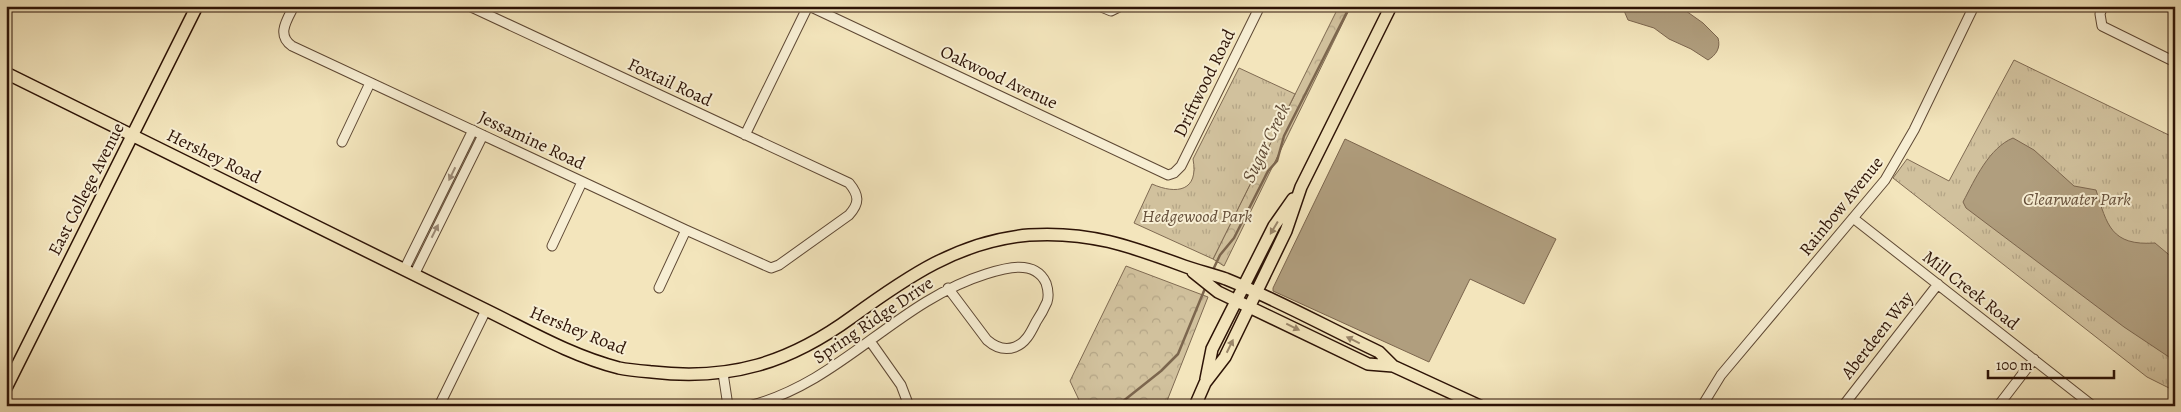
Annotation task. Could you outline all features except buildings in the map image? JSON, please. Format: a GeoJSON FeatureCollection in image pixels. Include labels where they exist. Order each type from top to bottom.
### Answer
{"type":"FeatureCollection","features":[{"type":"Feature","properties":{"kind":"main road","name":"East College Avenue"},"geometry":{"type":"LineString","coordinates":[[6,388],[197,6]]}},
{"type":"Feature","properties":{"kind":"main road"},"geometry":{"type":"LineString","coordinates":[[1195,406],[1206,383],[1225,357],[1286,230],[1301,187],[1391,6]]}},
{"type":"Feature","properties":{"kind":"main road","name":"Hershey Road"},"geometry":{"type":"LineString","coordinates":[[6,73],[486,310],[566,348],[619,368],[676,374],[723,372],[755,368],[802,349],[842,325],[929,264],[970,247],[1028,236],[1083,235],[1130,246],[1226,279],[1379,352],[1393,366]]}},
{"type":"Feature","properties":{"kind":"main road"},"geometry":{"type":"LineString","coordinates":[[1206,383],[1212,349],[1242,287],[1274,226],[1301,187]]}},
{"type":"Feature","properties":{"kind":"main road","name":"Hershey Road"},"geometry":{"type":"LineString","coordinates":[[1185,266],[1218,292],[1368,364],[1393,366]]}},
{"type":"Feature","properties":{"kind":"main road"},"geometry":{"type":"LineString","coordinates":[[1393,366],[1480,406]]}},
{"type":"Feature","properties":{"kind":"street","name":"Jessamine Road"},"geometry":{"type":"LineString","coordinates":[[294,6],[283,31],[284,37],[292,46],[771,268]]}},
{"type":"Feature","properties":{"kind":"street","name":"Foxtail Road"},"geometry":{"type":"LineString","coordinates":[[469,6],[849,182],[856,191],[858,198],[856,207],[849,215],[779,265],[771,268]]}},
{"type":"Feature","properties":{"kind":"street"},"geometry":{"type":"LineString","coordinates":[[745,135],[809,6]]}},
{"type":"Feature","properties":{"kind":"street","name":"Oakwood Avenue"},"geometry":{"type":"LineString","coordinates":[[809,6],[1168,175],[1174,173]]}},
{"type":"Feature","properties":{"kind":"street"},"geometry":{"type":"LineString","coordinates":[[1099,6],[1118,8]]}},
{"type":"Feature","properties":{"kind":"street","name":"Driftwood Road"},"geometry":{"type":"LineString","coordinates":[[1174,173],[1181,166],[1260,6]]}},
{"type":"Feature","properties":{"kind":"street","name":"Rainbow Avenue"},"geometry":{"type":"LineString","coordinates":[[1702,406],[1721,375],[1885,180],[1899,159],[1974,6]]}},
{"type":"Feature","properties":{"kind":"street"},"geometry":{"type":"LineString","coordinates":[[2103,6],[2100,14],[2102,26],[2175,62]]}},
{"type":"Feature","properties":{"kind":"street"},"geometry":{"type":"LineString","coordinates":[[342,142],[370,83]]}},
{"type":"Feature","properties":{"kind":"street"},"geometry":{"type":"LineString","coordinates":[[409,272],[434,210],[473,130]]}},
{"type":"Feature","properties":{"kind":"street"},"geometry":{"type":"LineString","coordinates":[[409,272],[444,214],[483,135]]}},
{"type":"Feature","properties":{"kind":"street"},"geometry":{"type":"LineString","coordinates":[[552,246],[582,182]]}},
{"type":"Feature","properties":{"kind":"street"},"geometry":{"type":"LineString","coordinates":[[434,210],[444,214]]}},
{"type":"Feature","properties":{"kind":"street","name":"Mill Creek Road"},"geometry":{"type":"LineString","coordinates":[[1853,218],[2093,406]]}},
{"type":"Feature","properties":{"kind":"street"},"geometry":{"type":"LineString","coordinates":[[659,288],[686,230]]}},
{"type":"Feature","properties":{"kind":"street","name":"Spring Ridge Drive"},"geometry":{"type":"LineString","coordinates":[[749,406],[771,400],[812,382],[922,304],[948,288],[993,272],[1026,267],[1040,274],[1047,287],[1048,295],[1047,303],[1028,337],[1015,347],[1000,348],[987,340],[948,288]]}},
{"type":"Feature","properties":{"kind":"street","name":"Aberdeen Way"},"geometry":{"type":"LineString","coordinates":[[1843,406],[1938,284]]}},
{"type":"Feature","properties":{"kind":"street"},"geometry":{"type":"LineString","coordinates":[[439,406],[486,310]]}},
{"type":"Feature","properties":{"kind":"street"},"geometry":{"type":"LineString","coordinates":[[870,341],[901,385],[909,406]]}},
{"type":"Feature","properties":{"kind":"street"},"geometry":{"type":"LineString","coordinates":[[1998,406],[2034,359]]}},
{"type":"Feature","properties":{"kind":"street"},"geometry":{"type":"LineString","coordinates":[[723,372],[728,406]]}},
{"type":"Feature","properties":{"kind":"green space"},"geometry":{"type":"Polygon","coordinates":[[[1339,6],[1351,6],[1224,266],[1213,259],[1339,6]]]}},
{"type":"Feature","properties":{"kind":"green space","name":"Clearwater Park"},"geometry":{"type":"Polygon","coordinates":[[[2014,60],[2175,138],[2175,391],[2147,377],[1893,178],[1907,159],[1949,181],[2014,60]]]}},
{"type":"Feature","properties":{"kind":"green space","name":"Hedgewood Park"},"geometry":{"type":"Polygon","coordinates":[[[1239,68],[1295,94],[1213,259],[1134,223],[1152,184],[1170,189],[1178,189],[1184,188],[1189,184],[1193,178],[1193,159],[1239,68]]]}},
{"type":"Feature","properties":{"kind":"green space"},"geometry":{"type":"Polygon","coordinates":[[[1126,266],[1208,297],[1165,406],[1075,406],[1079,400],[1070,381],[1126,266]]]}},
{"type":"Feature","properties":{"kind":"shaded area"},"geometry":{"type":"Polygon","coordinates":[[[1622,6],[1679,6],[1703,23],[1718,38],[1719,45],[1717,51],[1708,60],[1691,49],[1669,39],[1654,28],[1628,20],[1622,6]]]}},
{"type":"Feature","properties":{"kind":"shaded area"},"geometry":{"type":"Polygon","coordinates":[[[2013,138],[2034,150],[2074,186],[2096,190],[2108,223],[2120,237],[2140,243],[2155,243],[2174,259],[2175,361],[2124,327],[1966,208],[1963,202],[1984,165],[1997,149],[2013,138]]]}},
{"type":"Feature","properties":{"kind":"shaded area"},"geometry":{"type":"Polygon","coordinates":[[[1345,139],[1556,239],[1524,304],[1470,279],[1429,362],[1273,291],[1345,139]]]}},
{"type":"Feature","properties":{"kind":"waterway","name":"Sugar Creek"},"geometry":{"type":"LineString","coordinates":[[1212,272],[1220,255],[1234,238],[1268,171],[1277,161],[1284,136],[1350,6]]}},
{"type":"Feature","properties":{"kind":"waterway","name":"Sugar Creek"},"geometry":{"type":"LineString","coordinates":[[1117,406],[1161,371],[1178,354],[1206,286]]}}]}
